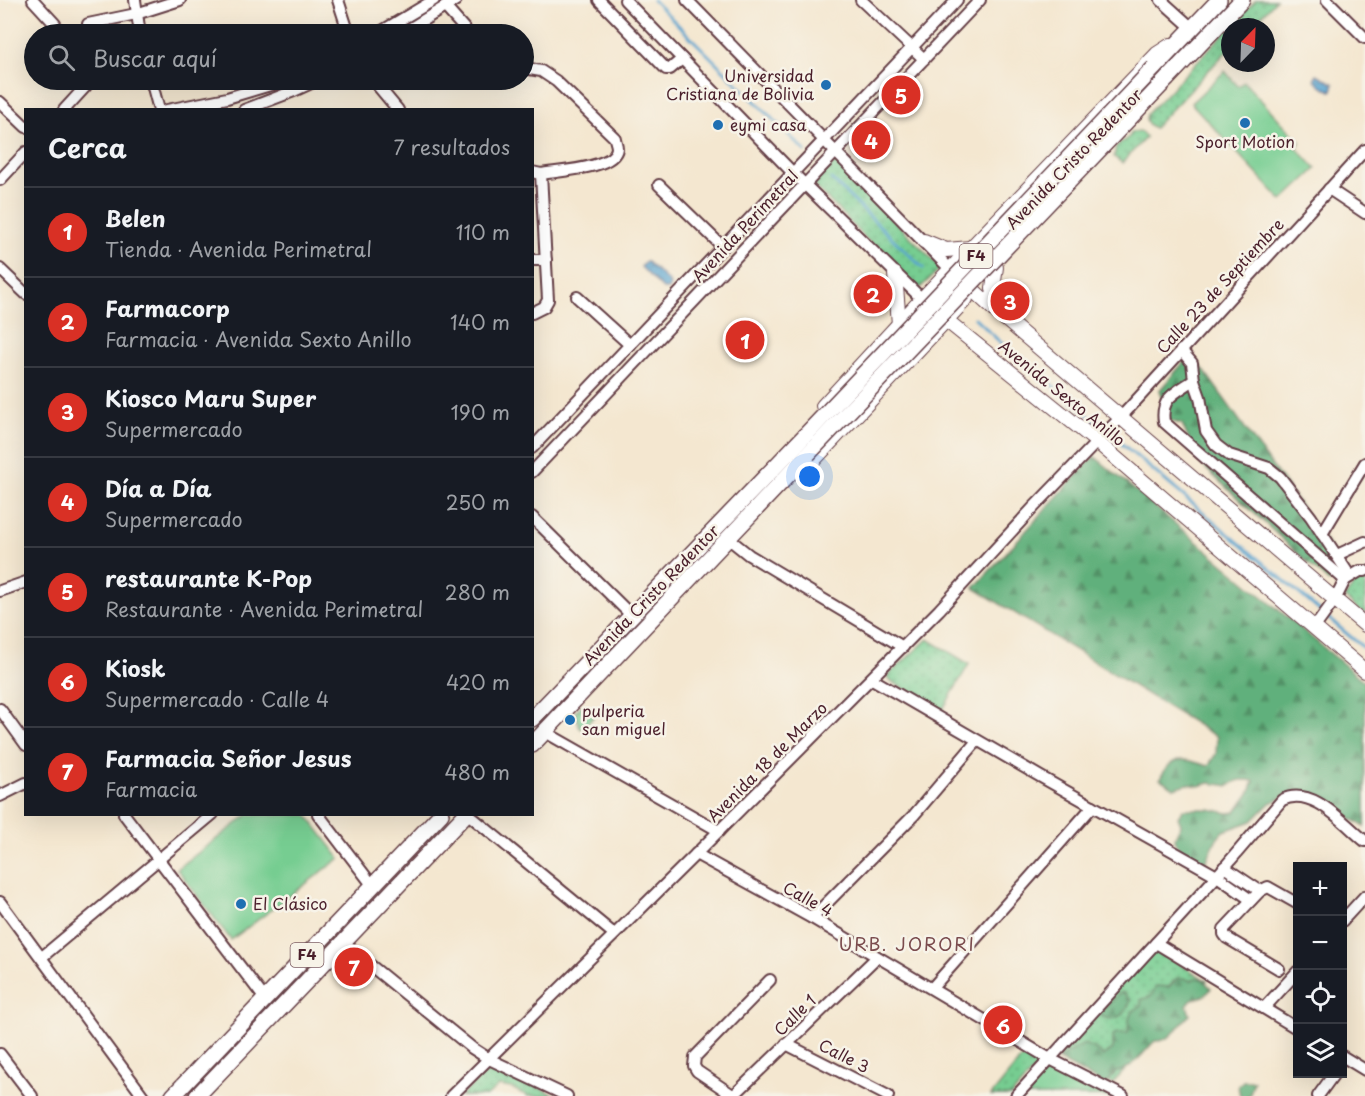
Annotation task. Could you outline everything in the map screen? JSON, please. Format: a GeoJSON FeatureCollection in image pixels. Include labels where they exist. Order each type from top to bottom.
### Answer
{"type":"FeatureCollection","features":[{"type":"Feature","properties":{"kind":"highway","name":"Avenida Cristo Redentor"},"geometry":{"type":"LineString","coordinates":[[534,716],[631,615],[788,464],[1219,0]]}},
{"type":"Feature","properties":{"kind":"highway","name":"Avenida Cristo Redentor"},"geometry":{"type":"LineString","coordinates":[[803,448],[1242,0]]}},
{"type":"Feature","properties":{"kind":"highway","name":"Avenida Cristo Redentor"},"geometry":{"type":"LineString","coordinates":[[534,743],[729,539],[788,464]]}},
{"type":"Feature","properties":{"kind":"highway","name":"F4"},"geometry":{"type":"LineString","coordinates":[[173,1096],[439,816]]}},
{"type":"Feature","properties":{"kind":"highway","name":"F4"},"geometry":{"type":"LineString","coordinates":[[197,1096],[465,816]]}},
{"type":"Feature","properties":{"kind":"main road","name":"Avenida Cristo Redentor"},"geometry":{"type":"LineString","coordinates":[[1187,33],[1157,54],[922,299],[789,442],[788,464],[812,462],[1180,74],[1197,47]]}},
{"type":"Feature","properties":{"kind":"main road"},"geometry":{"type":"LineString","coordinates":[[924,241],[946,250],[971,248],[970,263],[980,272],[996,267],[993,288],[997,312]]}},
{"type":"Feature","properties":{"kind":"main road"},"geometry":{"type":"LineString","coordinates":[[951,270],[974,290]]}},
{"type":"Feature","properties":{"kind":"main road"},"geometry":{"type":"LineString","coordinates":[[895,274],[899,324],[913,319],[925,323],[928,329],[925,344]]}},
{"type":"Feature","properties":{"kind":"main road","name":"Avenida Sexto Anillo"},"geometry":{"type":"LineString","coordinates":[[974,290],[1117,421],[1333,602],[1365,625]]}},
{"type":"Feature","properties":{"kind":"main road","name":"Avenida Sexto Anillo"},"geometry":{"type":"LineString","coordinates":[[922,299],[946,321],[1100,437],[1319,622],[1365,671]]}},
{"type":"Feature","properties":{"kind":"main road"},"geometry":{"type":"LineString","coordinates":[[925,344],[948,334],[958,333],[968,338]]}},
{"type":"Feature","properties":{"kind":"street"},"geometry":{"type":"LineString","coordinates":[[33,0],[55,24]]}},
{"type":"Feature","properties":{"kind":"street"},"geometry":{"type":"LineString","coordinates":[[135,0],[138,24]]}},
{"type":"Feature","properties":{"kind":"street"},"geometry":{"type":"LineString","coordinates":[[88,24],[136,14],[180,0]]}},
{"type":"Feature","properties":{"kind":"street"},"geometry":{"type":"LineString","coordinates":[[338,0],[346,24]]}},
{"type":"Feature","properties":{"kind":"street"},"geometry":{"type":"LineString","coordinates":[[398,24],[434,0]]}},
{"type":"Feature","properties":{"kind":"street"},"geometry":{"type":"LineString","coordinates":[[418,24],[456,0]]}},
{"type":"Feature","properties":{"kind":"street"},"geometry":{"type":"LineString","coordinates":[[599,0],[666,69],[670,69],[682,59]]}},
{"type":"Feature","properties":{"kind":"street","name":"Avenida Sexto Anillo"},"geometry":{"type":"LineString","coordinates":[[625,0],[793,173],[922,299]]}},
{"type":"Feature","properties":{"kind":"street"},"geometry":{"type":"LineString","coordinates":[[687,0],[951,270]]}},
{"type":"Feature","properties":{"kind":"street"},"geometry":{"type":"LineString","coordinates":[[861,0],[924,59]]}},
{"type":"Feature","properties":{"kind":"street","name":"Avenida Perimetral"},"geometry":{"type":"LineString","coordinates":[[534,446],[957,0]]}},
{"type":"Feature","properties":{"kind":"street","name":"Avenida Perimetral"},"geometry":{"type":"LineString","coordinates":[[534,470],[980,0]]}},
{"type":"Feature","properties":{"kind":"street"},"geometry":{"type":"LineString","coordinates":[[1161,0],[1187,33]]}},
{"type":"Feature","properties":{"kind":"street"},"geometry":{"type":"LineString","coordinates":[[1327,0],[1365,38]]}},
{"type":"Feature","properties":{"kind":"street"},"geometry":{"type":"LineString","coordinates":[[446,8],[460,24]]}},
{"type":"Feature","properties":{"kind":"street"},"geometry":{"type":"LineString","coordinates":[[624,25],[637,12]]}},
{"type":"Feature","properties":{"kind":"street"},"geometry":{"type":"LineString","coordinates":[[534,70],[541,71],[556,81],[615,138],[617,148],[613,156],[595,166],[537,173],[548,300],[544,307],[534,312]]}},
{"type":"Feature","properties":{"kind":"street"},"geometry":{"type":"LineString","coordinates":[[66,108],[82,90]]}},
{"type":"Feature","properties":{"kind":"street"},"geometry":{"type":"LineString","coordinates":[[154,90],[158,108]]}},
{"type":"Feature","properties":{"kind":"street"},"geometry":{"type":"LineString","coordinates":[[197,107],[254,90]]}},
{"type":"Feature","properties":{"kind":"street"},"geometry":{"type":"LineString","coordinates":[[249,108],[296,90]]}},
{"type":"Feature","properties":{"kind":"street"},"geometry":{"type":"LineString","coordinates":[[381,90],[396,108]]}},
{"type":"Feature","properties":{"kind":"street"},"geometry":{"type":"LineString","coordinates":[[0,102],[24,125]]}},
{"type":"Feature","properties":{"kind":"street","name":"Calle 23 de Septiembre"},"geometry":{"type":"LineString","coordinates":[[1100,437],[1365,150]]}},
{"type":"Feature","properties":{"kind":"street"},"geometry":{"type":"LineString","coordinates":[[0,180],[24,154]]}},
{"type":"Feature","properties":{"kind":"street"},"geometry":{"type":"LineString","coordinates":[[659,185],[723,247]]}},
{"type":"Feature","properties":{"kind":"street"},"geometry":{"type":"LineString","coordinates":[[1329,189],[1365,213]]}},
{"type":"Feature","properties":{"kind":"street"},"geometry":{"type":"LineString","coordinates":[[748,221],[760,232]]}},
{"type":"Feature","properties":{"kind":"street"},"geometry":{"type":"LineString","coordinates":[[534,260],[546,260]]}},
{"type":"Feature","properties":{"kind":"street"},"geometry":{"type":"LineString","coordinates":[[0,269],[24,292]]}},
{"type":"Feature","properties":{"kind":"street"},"geometry":{"type":"LineString","coordinates":[[577,297],[630,345]]}},
{"type":"Feature","properties":{"kind":"street"},"geometry":{"type":"LineString","coordinates":[[675,297],[688,309]]}},
{"type":"Feature","properties":{"kind":"street"},"geometry":{"type":"LineString","coordinates":[[1182,350],[1192,363],[1206,431],[1216,445],[1229,455],[1269,468],[1280,477],[1337,555],[1357,572]]}},
{"type":"Feature","properties":{"kind":"street"},"geometry":{"type":"LineString","coordinates":[[604,373],[617,384]]}},
{"type":"Feature","properties":{"kind":"street"},"geometry":{"type":"LineString","coordinates":[[1194,380],[1169,397],[1164,405],[1164,422],[1357,572]]}},
{"type":"Feature","properties":{"kind":"street","name":"Avenida 18 de Marzo"},"geometry":{"type":"LineString","coordinates":[[451,1096],[872,679],[1100,437]]}},
{"type":"Feature","properties":{"kind":"street"},"geometry":{"type":"LineString","coordinates":[[1322,534],[1365,463]]}},
{"type":"Feature","properties":{"kind":"street"},"geometry":{"type":"LineString","coordinates":[[534,519],[631,615]]}},
{"type":"Feature","properties":{"kind":"street"},"geometry":{"type":"LineString","coordinates":[[729,539],[748,555],[903,647]]}},
{"type":"Feature","properties":{"kind":"street"},"geometry":{"type":"LineString","coordinates":[[1337,555],[1365,542]]}},
{"type":"Feature","properties":{"kind":"street"},"geometry":{"type":"LineString","coordinates":[[1319,622],[1357,572]]}},
{"type":"Feature","properties":{"kind":"street"},"geometry":{"type":"LineString","coordinates":[[0,591],[24,583]]}},
{"type":"Feature","properties":{"kind":"street"},"geometry":{"type":"LineString","coordinates":[[872,679],[1093,806],[1260,891]]}},
{"type":"Feature","properties":{"kind":"street"},"geometry":{"type":"LineString","coordinates":[[0,709],[24,743]]}},
{"type":"Feature","properties":{"kind":"street"},"geometry":{"type":"LineString","coordinates":[[545,732],[719,831]]}},
{"type":"Feature","properties":{"kind":"street"},"geometry":{"type":"LineString","coordinates":[[812,918],[914,815],[977,741]]}},
{"type":"Feature","properties":{"kind":"street"},"geometry":{"type":"LineString","coordinates":[[0,796],[24,784]]}},
{"type":"Feature","properties":{"kind":"street"},"geometry":{"type":"LineString","coordinates":[[1016,1096],[1221,872],[1282,800],[1291,796],[1307,797],[1316,801],[1365,841]]}},
{"type":"Feature","properties":{"kind":"street"},"geometry":{"type":"LineString","coordinates":[[932,988],[1093,806]]}},
{"type":"Feature","properties":{"kind":"street"},"geometry":{"type":"LineString","coordinates":[[125,816],[265,999]]}},
{"type":"Feature","properties":{"kind":"street"},"geometry":{"type":"LineString","coordinates":[[42,957],[211,816]]}},
{"type":"Feature","properties":{"kind":"street"},"geometry":{"type":"LineString","coordinates":[[320,816],[373,886]]}},
{"type":"Feature","properties":{"kind":"street"},"geometry":{"type":"LineString","coordinates":[[469,816],[614,934]]}},
{"type":"Feature","properties":{"kind":"street","name":"Calle 4"},"geometry":{"type":"LineString","coordinates":[[696,854],[812,918],[1050,1059],[1124,1096]]}},
{"type":"Feature","properties":{"kind":"street"},"geometry":{"type":"LineString","coordinates":[[1221,872],[1251,900]]}},
{"type":"Feature","properties":{"kind":"street"},"geometry":{"type":"LineString","coordinates":[[1279,969],[1227,938],[1224,929],[1260,891],[1268,886],[1293,901]]}},
{"type":"Feature","properties":{"kind":"street"},"geometry":{"type":"LineString","coordinates":[[1347,916],[1365,896]]}},
{"type":"Feature","properties":{"kind":"street"},"geometry":{"type":"LineString","coordinates":[[0,902],[142,1096]]}},
{"type":"Feature","properties":{"kind":"street"},"geometry":{"type":"LineString","coordinates":[[343,943],[472,1048],[489,1059],[567,1096]]}},
{"type":"Feature","properties":{"kind":"street"},"geometry":{"type":"LineString","coordinates":[[1156,943],[1293,1026]]}},
{"type":"Feature","properties":{"kind":"street","name":"Calle 1"},"geometry":{"type":"LineString","coordinates":[[770,980],[695,1057],[694,1066],[697,1071],[733,1096],[878,957]]}},
{"type":"Feature","properties":{"kind":"street"},"geometry":{"type":"LineString","coordinates":[[1264,1008],[1293,976]]}},
{"type":"Feature","properties":{"kind":"street","name":"Calle 3"},"geometry":{"type":"LineString","coordinates":[[786,1044],[888,1096]]}},
{"type":"Feature","properties":{"kind":"street"},"geometry":{"type":"LineString","coordinates":[[0,1054],[32,1096]]}},
{"type":"Feature","properties":{"kind":"street"},"geometry":{"type":"LineString","coordinates":[[1347,1060],[1365,1070]]}},
{"type":"Feature","properties":{"kind":"street"},"geometry":{"type":"LineString","coordinates":[[1318,1096],[1331,1078]]}},
{"type":"Feature","properties":{"kind":"green space"},"geometry":{"type":"Polygon","coordinates":[[[1256,0],[1276,0],[1259,18],[1239,18],[1256,0]]]}},
{"type":"Feature","properties":{"kind":"green space"},"geometry":{"type":"Polygon","coordinates":[[[1221,36],[1221,57],[1154,128],[1148,124],[1147,114],[1221,36]]]}},
{"type":"Feature","properties":{"kind":"green space","name":"Sport Motion"},"geometry":{"type":"Polygon","coordinates":[[[1226,72],[1238,86],[1244,82],[1300,142],[1297,148],[1316,169],[1282,201],[1191,103],[1226,72]]]}},
{"type":"Feature","properties":{"kind":"green space"},"geometry":{"type":"Polygon","coordinates":[[[1140,131],[1146,137],[1122,163],[1114,157],[1116,146],[1132,132],[1140,131]]]}},
{"type":"Feature","properties":{"kind":"green space"},"geometry":{"type":"Polygon","coordinates":[[[836,161],[941,268],[917,291],[813,184],[836,161]]]}},
{"type":"Feature","properties":{"kind":"green space"},"geometry":{"type":"Polygon","coordinates":[[[1189,356],[1198,362],[1324,539],[1312,560],[1306,561],[1204,467],[1196,457],[1182,424],[1170,421],[1159,391],[1189,356]]]}},
{"type":"Feature","properties":{"kind":"green space"},"geometry":{"type":"Polygon","coordinates":[[[1094,456],[1365,682],[1365,827],[1318,799],[1289,795],[1270,803],[1252,821],[1224,831],[1216,840],[1206,862],[1187,854],[1179,847],[1175,839],[1181,825],[1178,817],[1183,809],[1236,812],[1250,792],[1254,781],[1241,780],[1229,786],[1210,783],[1199,786],[1188,784],[1174,788],[1160,779],[1169,765],[1180,760],[1208,766],[1216,754],[1217,737],[974,588],[1094,456]]]}},
{"type":"Feature","properties":{"kind":"green space"},"geometry":{"type":"Polygon","coordinates":[[[1324,539],[1340,563],[1337,576],[1329,582],[1306,561],[1312,560],[1324,539]]]}},
{"type":"Feature","properties":{"kind":"green space"},"geometry":{"type":"Polygon","coordinates":[[[1365,577],[1365,615],[1345,598],[1356,582],[1365,577]]]}},
{"type":"Feature","properties":{"kind":"green space"},"geometry":{"type":"Polygon","coordinates":[[[928,639],[969,664],[942,711],[889,680],[887,676],[928,639]]]}},
{"type":"Feature","properties":{"kind":"green space"},"geometry":{"type":"Polygon","coordinates":[[[582,705],[595,715],[582,729],[579,727],[575,712],[582,705]]]}},
{"type":"Feature","properties":{"kind":"green space","name":"El Clásico"},"geometry":{"type":"Polygon","coordinates":[[[247,816],[308,816],[340,858],[231,940],[177,869],[247,816]]]}},
{"type":"Feature","properties":{"kind":"green space"},"geometry":{"type":"Polygon","coordinates":[[[1150,950],[1158,950],[1207,981],[1112,1084],[1054,1054],[1150,950]]]}},
{"type":"Feature","properties":{"kind":"green space"},"geometry":{"type":"Polygon","coordinates":[[[1177,978],[1191,981],[1195,978],[1202,979],[1211,988],[1203,996],[1192,999],[1187,1005],[1190,1015],[1170,1036],[1161,1041],[1155,1041],[1133,1064],[1116,1072],[1105,1085],[1057,1059],[1084,1044],[1097,1050],[1102,1056],[1113,1049],[1113,1035],[1128,1033],[1130,1017],[1133,1011],[1141,1006],[1141,1000],[1151,996],[1156,986],[1169,987],[1177,978]]]}},
{"type":"Feature","properties":{"kind":"green space"},"geometry":{"type":"Polygon","coordinates":[[[1121,992],[1130,1001],[1126,1010],[1116,1018],[1103,1017],[1100,1012],[1121,992]]]}},
{"type":"Feature","properties":{"kind":"green space"},"geometry":{"type":"Polygon","coordinates":[[[1029,1054],[1038,1063],[1037,1067],[1011,1096],[991,1096],[1020,1060],[1029,1054]]]}},
{"type":"Feature","properties":{"kind":"green space"},"geometry":{"type":"Polygon","coordinates":[[[494,1065],[556,1096],[528,1096],[511,1088],[499,1086],[487,1096],[461,1096],[494,1065]]]}},
{"type":"Feature","properties":{"kind":"green space"},"geometry":{"type":"Polygon","coordinates":[[[1050,1066],[1114,1096],[1024,1096],[1050,1066]]]}},
{"type":"Feature","properties":{"kind":"green space"},"geometry":{"type":"Polygon","coordinates":[[[1243,1081],[1254,1081],[1249,1096],[1240,1096],[1238,1086],[1243,1081]]]}},
{"type":"Feature","properties":{"kind":"water"},"geometry":{"type":"Polygon","coordinates":[[[1317,74],[1334,84],[1331,91],[1318,84],[1314,79],[1317,74]]]}},
{"type":"Feature","properties":{"kind":"water"},"geometry":{"type":"Polygon","coordinates":[[[646,261],[669,282],[668,289],[663,289],[641,267],[646,261]]]}},
{"type":"Feature","properties":{"kind":"waterway"},"geometry":{"type":"LineString","coordinates":[[653,0],[805,151]]}},
{"type":"Feature","properties":{"kind":"waterway"},"geometry":{"type":"LineString","coordinates":[[831,179],[923,268]]}},
{"type":"Feature","properties":{"kind":"waterway"},"geometry":{"type":"LineString","coordinates":[[975,318],[1000,342],[1105,429]]}},
{"type":"Feature","properties":{"kind":"waterway"},"geometry":{"type":"LineString","coordinates":[[1110,434],[1365,649]]}},
{"type":"Feature","properties":{"kind":"place","name":"Universidad Cristiana de Bolivia"},"geometry":{"type":"Point","coordinates":[826,85]}},
{"type":"Feature","properties":{"kind":"place","name":"restaurante K-Pop"},"geometry":{"type":"Point","coordinates":[901,95]}},
{"type":"Feature","properties":{"kind":"place","name":"Sport Motion"},"geometry":{"type":"Point","coordinates":[1245,123]}},
{"type":"Feature","properties":{"kind":"place","name":"eymi casa"},"geometry":{"type":"Point","coordinates":[718,125]}},
{"type":"Feature","properties":{"kind":"place","name":"Día a Día"},"geometry":{"type":"Point","coordinates":[871,140]}},
{"type":"Feature","properties":{"kind":"place","name":"Farmacorp"},"geometry":{"type":"Point","coordinates":[873,294]}},
{"type":"Feature","properties":{"kind":"place","name":"Kiosco Maru Super"},"geometry":{"type":"Point","coordinates":[1010,301]}},
{"type":"Feature","properties":{"kind":"place","name":"Belen"},"geometry":{"type":"Point","coordinates":[745,340]}},
{"type":"Feature","properties":{"kind":"place","name":"pulperia san miguel"},"geometry":{"type":"Point","coordinates":[570,720]}},
{"type":"Feature","properties":{"kind":"place","name":"El Clásico"},"geometry":{"type":"Point","coordinates":[241,904]}},
{"type":"Feature","properties":{"kind":"place","name":"Farmacia Señor Jesus"},"geometry":{"type":"Point","coordinates":[354,967]}},
{"type":"Feature","properties":{"kind":"place","name":"Kiosk"},"geometry":{"type":"Point","coordinates":[1003,1025]}},
{"type":"Feature","properties":{"kind":"district","name":"URB. JORORI"},"geometry":{"type":"Point","coordinates":[907,945]}}]}
